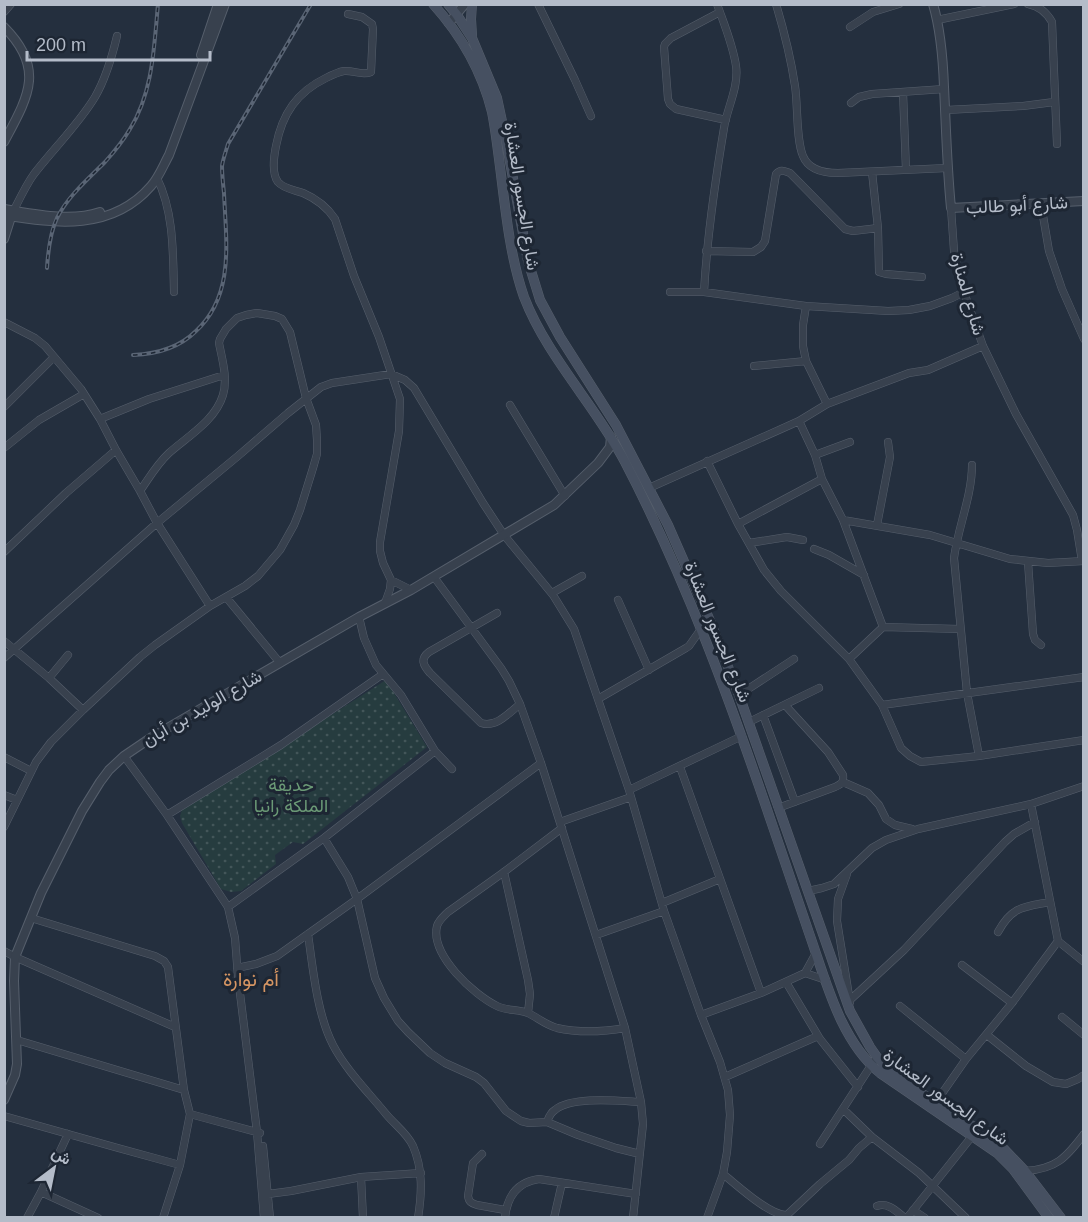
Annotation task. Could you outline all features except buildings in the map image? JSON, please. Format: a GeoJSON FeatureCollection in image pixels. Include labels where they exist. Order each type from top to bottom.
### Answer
{"type":"FeatureCollection","features":[{"type":"Feature","properties":{"kind":"main road","name":"شارع الجسور العشارة"},"geometry":{"type":"LineString","coordinates":[[433,4],[463,42],[482,82],[492,112],[512,249],[523,293],[546,341],[611,436],[658,529],[701,629],[742,736],[816,953],[846,1030],[871,1066],[973,1135],[1006,1161],[1049,1218]]}},
{"type":"Feature","properties":{"kind":"main road"},"geometry":{"type":"LineString","coordinates":[[472,4],[472,38]]}},
{"type":"Feature","properties":{"kind":"main road","name":"شارع الجسور العشارة"},"geometry":{"type":"LineString","coordinates":[[453,8],[472,38],[497,98],[528,261],[540,300],[560,337],[622,436],[668,525],[711,623],[740,695],[849,1011],[877,1057],[902,1080],[1004,1149],[1025,1171],[1061,1218]]}},
{"type":"Feature","properties":{"kind":"main road"},"geometry":{"type":"LineString","coordinates":[[658,529],[668,525]]}},
{"type":"Feature","properties":{"kind":"street"},"geometry":{"type":"LineString","coordinates":[[4,12],[11,4]]}},
{"type":"Feature","properties":{"kind":"street"},"geometry":{"type":"LineString","coordinates":[[8,213],[58,216],[94,214],[120,205],[139,192],[155,174],[165,154],[218,4]]}},
{"type":"Feature","properties":{"kind":"street"},"geometry":{"type":"LineString","coordinates":[[8,213],[55,223],[85,222],[122,209],[139,198],[157,178],[169,155],[225,4]]}},
{"type":"Feature","properties":{"kind":"street"},"geometry":{"type":"LineString","coordinates":[[446,19],[453,8],[465,4]]}},
{"type":"Feature","properties":{"kind":"street"},"geometry":{"type":"LineString","coordinates":[[538,4],[591,116]]}},
{"type":"Feature","properties":{"kind":"street"},"geometry":{"type":"LineString","coordinates":[[777,4],[796,88],[798,128],[803,156],[808,164],[824,172],[838,173],[947,168]]}},
{"type":"Feature","properties":{"kind":"street"},"geometry":{"type":"LineString","coordinates":[[850,27],[873,12],[899,4]]}},
{"type":"Feature","properties":{"kind":"street","name":"شارع المنارة"},"geometry":{"type":"LineString","coordinates":[[933,4],[943,63],[947,168],[954,251],[960,281],[983,346],[1016,414],[1073,515],[1083,561]]}},
{"type":"Feature","properties":{"kind":"street"},"geometry":{"type":"LineString","coordinates":[[937,20],[1014,4]]}},
{"type":"Feature","properties":{"kind":"street"},"geometry":{"type":"LineString","coordinates":[[1028,4],[1042,10],[1052,22],[1057,144]]}},
{"type":"Feature","properties":{"kind":"street"},"geometry":{"type":"LineString","coordinates":[[704,292],[706,251],[726,120],[735,85],[736,66],[718,6],[665,44],[667,94],[670,104],[676,109],[726,120]]}},
{"type":"Feature","properties":{"kind":"street"},"geometry":{"type":"LineString","coordinates":[[348,14],[362,17],[372,24],[371,72],[366,74],[342,72],[313,84],[302,93],[283,122],[278,136],[274,167],[275,177],[279,183],[320,202],[335,219],[397,388],[401,407],[380,542],[383,563],[391,580],[385,603]]}},
{"type":"Feature","properties":{"kind":"street"},"geometry":{"type":"LineString","coordinates":[[4,27],[13,35],[23,51],[30,74],[25,101],[4,142]]}},
{"type":"Feature","properties":{"kind":"street"},"geometry":{"type":"LineString","coordinates":[[4,239],[8,213],[35,173],[94,98],[105,76],[117,36]]}},
{"type":"Feature","properties":{"kind":"street"},"geometry":{"type":"LineString","coordinates":[[851,103],[865,95],[944,89]]}},
{"type":"Feature","properties":{"kind":"street"},"geometry":{"type":"LineString","coordinates":[[903,92],[906,170]]}},
{"type":"Feature","properties":{"kind":"street"},"geometry":{"type":"LineString","coordinates":[[946,110],[1054,102]]}},
{"type":"Feature","properties":{"kind":"street"},"geometry":{"type":"LineString","coordinates":[[706,251],[753,252],[761,247],[765,241],[776,174],[780,171],[790,173],[845,229],[853,231],[878,228]]}},
{"type":"Feature","properties":{"kind":"street"},"geometry":{"type":"LineString","coordinates":[[872,171],[878,228],[879,272],[922,277]]}},
{"type":"Feature","properties":{"kind":"street"},"geometry":{"type":"LineString","coordinates":[[157,178],[164,192],[170,228],[174,292]]}},
{"type":"Feature","properties":{"kind":"street","name":"شارع أبو طالب"},"geometry":{"type":"LineString","coordinates":[[951,208],[1083,201]]}},
{"type":"Feature","properties":{"kind":"street"},"geometry":{"type":"LineString","coordinates":[[1041,204],[1049,251],[1083,339]]}},
{"type":"Feature","properties":{"kind":"street"},"geometry":{"type":"LineString","coordinates":[[670,292],[704,292],[854,310],[909,310],[930,306],[964,292]]}},
{"type":"Feature","properties":{"kind":"street"},"geometry":{"type":"LineString","coordinates":[[806,306],[803,336],[806,361],[827,404]]}},
{"type":"Feature","properties":{"kind":"street"},"geometry":{"type":"LineString","coordinates":[[4,826],[42,753],[83,710],[140,657],[210,606],[258,576],[271,562],[288,536],[300,510],[317,454],[316,425],[306,398],[290,332],[282,319],[257,313],[237,318],[226,329],[219,343],[224,392],[219,404],[199,429],[162,460],[140,491]]}},
{"type":"Feature","properties":{"kind":"street"},"geometry":{"type":"LineString","coordinates":[[4,322],[39,340],[84,394],[157,522],[210,606]]}},
{"type":"Feature","properties":{"kind":"street"},"geometry":{"type":"LineString","coordinates":[[649,488],[799,421],[827,404],[909,373],[928,370],[983,346]]}},
{"type":"Feature","properties":{"kind":"street"},"geometry":{"type":"LineString","coordinates":[[4,407],[54,357]]}},
{"type":"Feature","properties":{"kind":"street"},"geometry":{"type":"LineString","coordinates":[[754,366],[806,361]]}},
{"type":"Feature","properties":{"kind":"street"},"geometry":{"type":"LineString","coordinates":[[4,658],[157,522],[321,387],[332,383],[391,374],[405,380],[414,388],[504,535],[552,593],[574,629],[630,794],[663,907],[728,1090],[730,1115],[727,1152],[723,1174],[707,1218]]}},
{"type":"Feature","properties":{"kind":"street"},"geometry":{"type":"LineString","coordinates":[[100,419],[150,399],[224,375]]}},
{"type":"Feature","properties":{"kind":"street"},"geometry":{"type":"LineString","coordinates":[[4,448],[39,420],[84,394]]}},
{"type":"Feature","properties":{"kind":"street"},"geometry":{"type":"LineString","coordinates":[[510,405],[565,496]]}},
{"type":"Feature","properties":{"kind":"street"},"geometry":{"type":"LineString","coordinates":[[799,421],[815,455],[822,479],[843,520],[883,627]]}},
{"type":"Feature","properties":{"kind":"street","name":"شارع الوليد بن أبان"},"geometry":{"type":"LineString","coordinates":[[4,1100],[16,1071],[15,957],[48,877],[82,811],[105,776],[124,756],[152,737],[554,506],[598,464],[610,447],[611,436]]}},
{"type":"Feature","properties":{"kind":"street"},"geometry":{"type":"LineString","coordinates":[[815,455],[850,442]]}},
{"type":"Feature","properties":{"kind":"street"},"geometry":{"type":"LineString","coordinates":[[878,525],[890,457],[888,442]]}},
{"type":"Feature","properties":{"kind":"street"},"geometry":{"type":"LineString","coordinates":[[4,552],[61,497],[116,450]]}},
{"type":"Feature","properties":{"kind":"street"},"geometry":{"type":"LineString","coordinates":[[598,464],[612,457],[624,459]]}},
{"type":"Feature","properties":{"kind":"street"},"geometry":{"type":"LineString","coordinates":[[707,462],[764,570],[781,591],[849,659],[882,705],[901,748],[910,756],[921,762],[979,756],[1083,740]]}},
{"type":"Feature","properties":{"kind":"street"},"geometry":{"type":"LineString","coordinates":[[972,465],[972,478],[954,558],[967,693],[979,756]]}},
{"type":"Feature","properties":{"kind":"street"},"geometry":{"type":"LineString","coordinates":[[738,524],[822,479]]}},
{"type":"Feature","properties":{"kind":"street"},"geometry":{"type":"LineString","coordinates":[[843,520],[930,535],[1001,557],[1048,563],[1083,561]]}},
{"type":"Feature","properties":{"kind":"street"},"geometry":{"type":"LineString","coordinates":[[749,543],[788,537],[803,540]]}},
{"type":"Feature","properties":{"kind":"street"},"geometry":{"type":"LineString","coordinates":[[814,549],[864,575]]}},
{"type":"Feature","properties":{"kind":"street"},"geometry":{"type":"LineString","coordinates":[[1028,561],[1034,634],[1035,640],[1041,645]]}},
{"type":"Feature","properties":{"kind":"street"},"geometry":{"type":"LineString","coordinates":[[434,576],[509,681],[520,704],[625,1028],[641,1102],[643,1124],[633,1218]]}},
{"type":"Feature","properties":{"kind":"street"},"geometry":{"type":"LineString","coordinates":[[552,593],[582,576]]}},
{"type":"Feature","properties":{"kind":"street"},"geometry":{"type":"LineString","coordinates":[[391,580],[411,590]]}},
{"type":"Feature","properties":{"kind":"street"},"geometry":{"type":"LineString","coordinates":[[226,597],[280,663]]}},
{"type":"Feature","properties":{"kind":"street"},"geometry":{"type":"LineString","coordinates":[[618,600],[649,670]]}},
{"type":"Feature","properties":{"kind":"street"},"geometry":{"type":"LineString","coordinates":[[497,613],[425,655],[424,667],[481,723],[487,725],[500,720],[520,704]]}},
{"type":"Feature","properties":{"kind":"street"},"geometry":{"type":"LineString","coordinates":[[359,617],[364,638],[376,665],[401,694],[435,751],[452,769]]}},
{"type":"Feature","properties":{"kind":"street"},"geometry":{"type":"LineString","coordinates":[[849,659],[883,627],[960,629]]}},
{"type":"Feature","properties":{"kind":"street"},"geometry":{"type":"LineString","coordinates":[[598,699],[689,646],[701,629]]}},
{"type":"Feature","properties":{"kind":"street"},"geometry":{"type":"LineString","coordinates":[[4,641],[83,710]]}},
{"type":"Feature","properties":{"kind":"street"},"geometry":{"type":"LineString","coordinates":[[49,678],[68,655]]}},
{"type":"Feature","properties":{"kind":"street"},"geometry":{"type":"LineString","coordinates":[[740,695],[794,659]]}},
{"type":"Feature","properties":{"kind":"street"},"geometry":{"type":"LineString","coordinates":[[167,816],[280,745],[383,674]]}},
{"type":"Feature","properties":{"kind":"street"},"geometry":{"type":"LineString","coordinates":[[882,705],[1083,677]]}},
{"type":"Feature","properties":{"kind":"street"},"geometry":{"type":"LineString","coordinates":[[748,722],[819,688]]}},
{"type":"Feature","properties":{"kind":"street"},"geometry":{"type":"LineString","coordinates":[[785,705],[828,752],[843,775],[843,782]]}},
{"type":"Feature","properties":{"kind":"street"},"geometry":{"type":"LineString","coordinates":[[764,715],[795,802]]}},
{"type":"Feature","properties":{"kind":"street"},"geometry":{"type":"LineString","coordinates":[[625,1028],[600,1032],[554,1028],[528,1013],[502,1009],[476,993],[454,972],[439,946],[437,927],[448,912],[504,872],[561,825],[630,794],[680,766],[742,736]]}},
{"type":"Feature","properties":{"kind":"street"},"geometry":{"type":"LineString","coordinates":[[228,907],[324,838],[435,751]]}},
{"type":"Feature","properties":{"kind":"street"},"geometry":{"type":"LineString","coordinates":[[124,756],[228,907],[235,938],[270,1218]]}},
{"type":"Feature","properties":{"kind":"street"},"geometry":{"type":"LineString","coordinates":[[4,757],[31,771]]}},
{"type":"Feature","properties":{"kind":"street"},"geometry":{"type":"LineString","coordinates":[[237,968],[278,956],[541,763]]}},
{"type":"Feature","properties":{"kind":"street"},"geometry":{"type":"LineString","coordinates":[[680,766],[761,993]]}},
{"type":"Feature","properties":{"kind":"street"},"geometry":{"type":"LineString","coordinates":[[778,808],[843,782]]}},
{"type":"Feature","properties":{"kind":"street"},"geometry":{"type":"LineString","coordinates":[[843,782],[868,793],[879,805],[886,819],[895,825],[918,829]]}},
{"type":"Feature","properties":{"kind":"street"},"geometry":{"type":"LineString","coordinates":[[808,891],[834,884],[872,848],[886,840],[918,829],[1031,804],[1083,786]]}},
{"type":"Feature","properties":{"kind":"street"},"geometry":{"type":"LineString","coordinates":[[4,795],[18,800]]}},
{"type":"Feature","properties":{"kind":"street"},"geometry":{"type":"LineString","coordinates":[[1031,804],[1058,941],[1083,962]]}},
{"type":"Feature","properties":{"kind":"street"},"geometry":{"type":"LineString","coordinates":[[850,1000],[904,950],[1005,842],[1035,822]]}},
{"type":"Feature","properties":{"kind":"street"},"geometry":{"type":"LineString","coordinates":[[324,838],[348,876],[357,899],[375,978],[398,1021],[430,1053],[484,1083],[513,1116],[521,1121],[547,1122],[578,1135],[640,1154]]}},
{"type":"Feature","properties":{"kind":"street"},"geometry":{"type":"LineString","coordinates":[[504,872],[528,980],[530,994],[528,1013]]}},
{"type":"Feature","properties":{"kind":"street"},"geometry":{"type":"LineString","coordinates":[[848,872],[840,891],[837,914],[850,1000],[849,1011]]}},
{"type":"Feature","properties":{"kind":"street"},"geometry":{"type":"LineString","coordinates":[[596,935],[663,907],[720,879]]}},
{"type":"Feature","properties":{"kind":"street"},"geometry":{"type":"LineString","coordinates":[[998,932],[1014,911],[1050,902]]}},
{"type":"Feature","properties":{"kind":"street"},"geometry":{"type":"LineString","coordinates":[[31,918],[160,958],[166,964],[169,972],[184,1090],[190,1114],[180,1165],[163,1218]]}},
{"type":"Feature","properties":{"kind":"street"},"geometry":{"type":"LineString","coordinates":[[308,934],[316,990],[328,1035],[341,1059],[409,1138],[414,1148],[421,1173],[418,1218]]}},
{"type":"Feature","properties":{"kind":"street"},"geometry":{"type":"LineString","coordinates":[[936,1102],[966,1059],[1012,1003],[1058,941]]}},
{"type":"Feature","properties":{"kind":"street"},"geometry":{"type":"LineString","coordinates":[[4,951],[175,1027]]}},
{"type":"Feature","properties":{"kind":"street"},"geometry":{"type":"LineString","coordinates":[[701,1015],[761,993],[805,973],[816,953]]}},
{"type":"Feature","properties":{"kind":"street"},"geometry":{"type":"LineString","coordinates":[[962,965],[1012,1003]]}},
{"type":"Feature","properties":{"kind":"street"},"geometry":{"type":"LineString","coordinates":[[805,973],[826,980]]}},
{"type":"Feature","properties":{"kind":"street"},"geometry":{"type":"LineString","coordinates":[[786,982],[818,1036],[858,1087]]}},
{"type":"Feature","properties":{"kind":"street"},"geometry":{"type":"LineString","coordinates":[[900,1006],[966,1059]]}},
{"type":"Feature","properties":{"kind":"street"},"geometry":{"type":"LineString","coordinates":[[1062,1017],[1083,1035]]}},
{"type":"Feature","properties":{"kind":"street"},"geometry":{"type":"LineString","coordinates":[[987,1035],[1026,1066],[1053,1082],[1066,1084],[1083,1075]]}},
{"type":"Feature","properties":{"kind":"street"},"geometry":{"type":"LineString","coordinates":[[725,1077],[818,1036]]}},
{"type":"Feature","properties":{"kind":"street"},"geometry":{"type":"LineString","coordinates":[[17,1040],[184,1090]]}},
{"type":"Feature","properties":{"kind":"street"},"geometry":{"type":"LineString","coordinates":[[820,1144],[877,1057]]}},
{"type":"Feature","properties":{"kind":"street"},"geometry":{"type":"LineString","coordinates":[[547,1122],[556,1108],[567,1103],[641,1102]]}},
{"type":"Feature","properties":{"kind":"street"},"geometry":{"type":"LineString","coordinates":[[843,1108],[872,1137],[919,1173],[966,1218]]}},
{"type":"Feature","properties":{"kind":"street"},"geometry":{"type":"LineString","coordinates":[[190,1114],[259,1133]]}},
{"type":"Feature","properties":{"kind":"street"},"geometry":{"type":"LineString","coordinates":[[4,1116],[180,1165]]}},
{"type":"Feature","properties":{"kind":"street"},"geometry":{"type":"LineString","coordinates":[[259,1133],[264,1218]]}},
{"type":"Feature","properties":{"kind":"street"},"geometry":{"type":"LineString","coordinates":[[27,1218],[68,1134]]}},
{"type":"Feature","properties":{"kind":"street"},"geometry":{"type":"LineString","coordinates":[[1025,1171],[1054,1165],[1073,1148],[1083,1134]]}},
{"type":"Feature","properties":{"kind":"street"},"geometry":{"type":"LineString","coordinates":[[877,1206],[886,1205],[906,1218],[973,1135]]}},
{"type":"Feature","properties":{"kind":"street"},"geometry":{"type":"LineString","coordinates":[[723,1174],[763,1206],[779,1214],[787,1215],[872,1137]]}},
{"type":"Feature","properties":{"kind":"street"},"geometry":{"type":"LineString","coordinates":[[482,1154],[473,1163],[469,1201],[472,1204],[505,1214],[509,1201],[522,1184],[539,1179],[636,1194]]}},
{"type":"Feature","properties":{"kind":"street"},"geometry":{"type":"LineString","coordinates":[[268,1194],[361,1177],[421,1173]]}},
{"type":"Feature","properties":{"kind":"street"},"geometry":{"type":"LineString","coordinates":[[361,1177],[363,1218]]}},
{"type":"Feature","properties":{"kind":"street"},"geometry":{"type":"LineString","coordinates":[[554,1218],[562,1183]]}},
{"type":"Feature","properties":{"kind":"street"},"geometry":{"type":"LineString","coordinates":[[41,1192],[98,1218]]}},
{"type":"Feature","properties":{"kind":"street"},"geometry":{"type":"LineString","coordinates":[[914,1210],[925,1218]]}},
{"type":"Feature","properties":{"kind":"green space","name":"حديقة الملكة رانيا"},"geometry":{"type":"Polygon","coordinates":[[[386,680],[427,747],[303,844],[293,842],[275,855],[276,864],[241,891],[231,892],[221,889],[182,823],[180,816],[182,810],[386,680]]]}},
{"type":"Feature","properties":{"kind":"railway"},"geometry":{"type":"LineString","coordinates":[[47,268],[51,236],[57,218],[67,202],[115,150],[138,115],[151,69],[158,4]]}},
{"type":"Feature","properties":{"kind":"railway"},"geometry":{"type":"LineString","coordinates":[[133,355],[159,351],[182,342],[208,317],[217,301],[223,284],[225,266],[226,230],[222,166],[228,144],[311,4]]}},
{"type":"Feature","properties":{"kind":"district","name":"أم نوارة"},"geometry":{"type":"Point","coordinates":[251,979]}}]}
